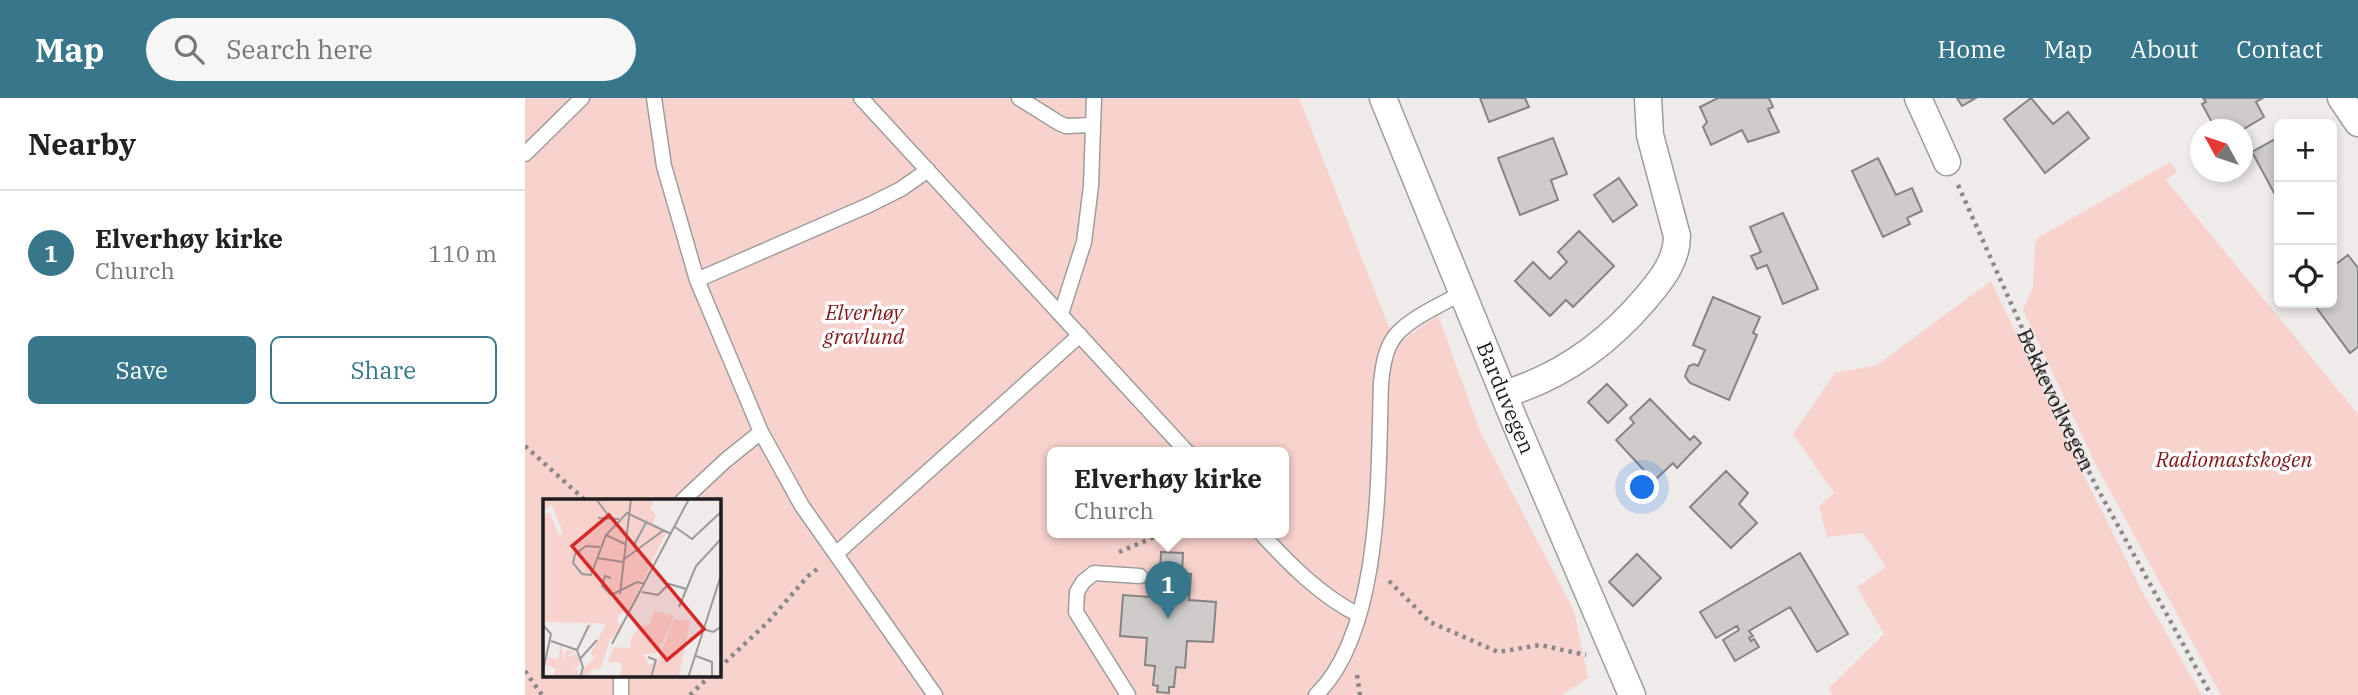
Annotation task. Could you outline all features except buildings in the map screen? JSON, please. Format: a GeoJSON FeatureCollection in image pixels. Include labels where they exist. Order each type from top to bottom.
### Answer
{"type":"FeatureCollection","features":[{"type":"Feature","properties":{"kind":"street","name":"Barduvegen"},"geometry":{"type":"LineString","coordinates":[[1383,98],[1504,394],[1632,695]]}},
{"type":"Feature","properties":{"kind":"street"},"geometry":{"type":"LineString","coordinates":[[1504,394],[1532,386],[1596,348],[1643,301],[1670,264],[1677,246],[1677,236],[1650,135],[1648,98]]}},
{"type":"Feature","properties":{"kind":"street"},"geometry":{"type":"LineString","coordinates":[[1918,98],[1947,162]]}},
{"type":"Feature","properties":{"kind":"lane"},"geometry":{"type":"LineString","coordinates":[[654,98],[664,166],[697,280],[761,432],[802,506],[935,695]]}},
{"type":"Feature","properties":{"kind":"lane"},"geometry":{"type":"LineString","coordinates":[[861,98],[1183,447]]}},
{"type":"Feature","properties":{"kind":"lane"},"geometry":{"type":"LineString","coordinates":[[1020,98],[1059,124],[1092,125]]}},
{"type":"Feature","properties":{"kind":"lane"},"geometry":{"type":"LineString","coordinates":[[1061,314],[1084,242],[1091,186],[1094,98]]}},
{"type":"Feature","properties":{"kind":"lane"},"geometry":{"type":"LineString","coordinates":[[525,154],[575,99]]}},
{"type":"Feature","properties":{"kind":"lane"},"geometry":{"type":"LineString","coordinates":[[697,280],[869,205],[901,189],[928,170]]}},
{"type":"Feature","properties":{"kind":"lane"},"geometry":{"type":"LineString","coordinates":[[1316,695],[1327,684],[1349,644],[1371,563],[1381,382],[1385,355],[1396,335],[1412,322],[1462,293]]}},
{"type":"Feature","properties":{"kind":"lane"},"geometry":{"type":"LineString","coordinates":[[837,553],[1080,335]]}},
{"type":"Feature","properties":{"kind":"lane"},"geometry":{"type":"LineString","coordinates":[[684,499],[761,432]]}},
{"type":"Feature","properties":{"kind":"lane"},"geometry":{"type":"LineString","coordinates":[[1266,538],[1297,570],[1359,615]]}},
{"type":"Feature","properties":{"kind":"lane"},"geometry":{"type":"LineString","coordinates":[[1128,695],[1076,612],[1077,592],[1083,582],[1094,573],[1140,576]]}},
{"type":"Feature","properties":{"kind":"path","name":"Bekkevollvegen"},"geometry":{"type":"LineString","coordinates":[[1947,162],[2095,484],[2211,695]]}},
{"type":"Feature","properties":{"kind":"path"},"geometry":{"type":"LineString","coordinates":[[525,446],[584,499]]}},
{"type":"Feature","properties":{"kind":"path"},"geometry":{"type":"LineString","coordinates":[[721,666],[767,624],[808,576],[837,553]]}},
{"type":"Feature","properties":{"kind":"path"},"geometry":{"type":"LineString","coordinates":[[1371,563],[1430,622],[1498,652],[1540,645],[1595,657],[1620,667]]}},
{"type":"Feature","properties":{"kind":"path"},"geometry":{"type":"LineString","coordinates":[[525,671],[542,695]]}},
{"type":"Feature","properties":{"kind":"path"},"geometry":{"type":"LineString","coordinates":[[690,695],[709,678]]}},
{"type":"Feature","properties":{"kind":"green space","name":"Elverhøy gravlund"},"geometry":{"type":"Polygon","coordinates":[[[525,98],[1299,98],[1396,345],[1438,315],[1480,431],[1574,611],[1588,678],[1562,695],[525,695],[525,98]]]}},
{"type":"Feature","properties":{"kind":"green space","name":"Radiomastskogen"},"geometry":{"type":"Polygon","coordinates":[[[2170,162],[2177,172],[2166,180],[2358,414],[2358,695],[2221,695],[2097,467],[2023,310],[2033,287],[2035,242],[2039,237],[2170,162]]]}},
{"type":"Feature","properties":{"kind":"green space"},"geometry":{"type":"Polygon","coordinates":[[[1991,281],[2142,591],[2202,695],[1832,695],[1829,688],[1884,634],[1857,587],[1886,567],[1863,533],[1827,537],[1819,506],[1834,493],[1793,434],[1835,373],[1877,365],[1991,281]]]}},
{"type":"Feature","properties":{"kind":"place","name":"Elverhøy kirke"},"geometry":{"type":"Point","coordinates":[1168,619]}}]}
